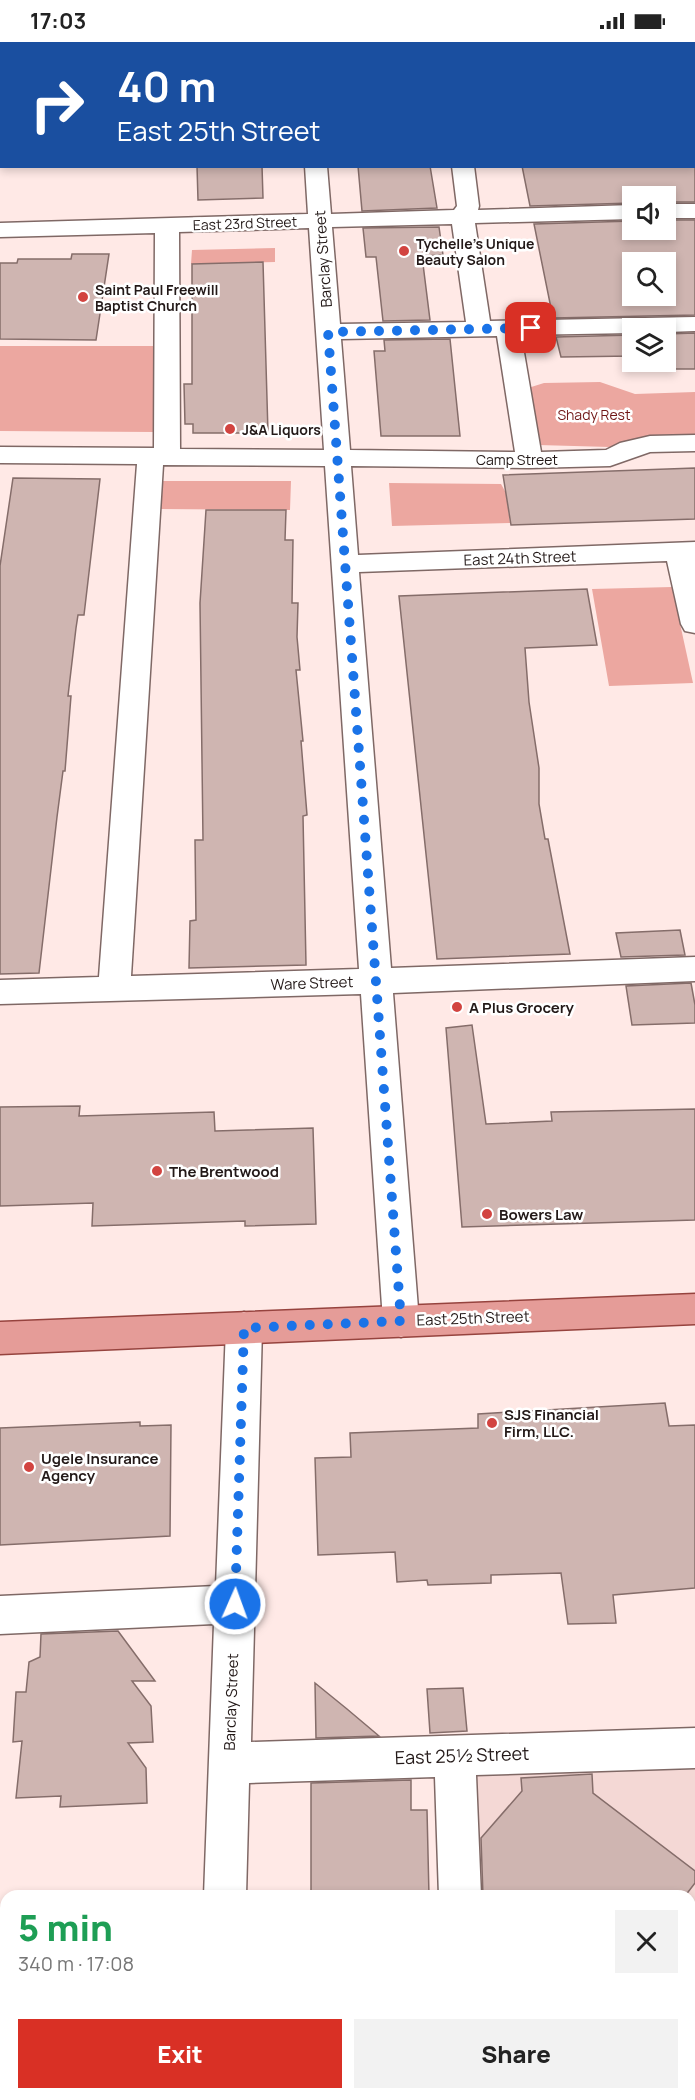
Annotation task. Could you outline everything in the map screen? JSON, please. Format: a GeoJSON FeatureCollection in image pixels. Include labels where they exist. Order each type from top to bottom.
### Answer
{"type":"FeatureCollection","features":[{"type":"Feature","properties":{"kind":"main road","name":"East 25th Street"},"geometry":{"type":"LineString","coordinates":[[0,1338],[695,1309]]}},
{"type":"Feature","properties":{"kind":"street","name":"Barclay Street"},"geometry":{"type":"LineString","coordinates":[[316,168],[401,1321]]}},
{"type":"Feature","properties":{"kind":"street"},"geometry":{"type":"LineString","coordinates":[[463,168],[468,206],[462,217],[478,329]]}},
{"type":"Feature","properties":{"kind":"street"},"geometry":{"type":"LineString","coordinates":[[676,211],[695,211]]}},
{"type":"Feature","properties":{"kind":"street","name":"East 23rd Street"},"geometry":{"type":"LineString","coordinates":[[0,230],[622,212]]}},
{"type":"Feature","properties":{"kind":"street"},"geometry":{"type":"LineString","coordinates":[[114,989],[159,456],[168,225]]}},
{"type":"Feature","properties":{"kind":"street"},"geometry":{"type":"LineString","coordinates":[[328,332],[695,324]]}},
{"type":"Feature","properties":{"kind":"street"},"geometry":{"type":"LineString","coordinates":[[508,328],[529,460]]}},
{"type":"Feature","properties":{"kind":"street","name":"Camp Street"},"geometry":{"type":"LineString","coordinates":[[337,457],[610,459],[629,449],[650,444],[695,443]]}},
{"type":"Feature","properties":{"kind":"street"},"geometry":{"type":"LineString","coordinates":[[0,454],[337,457]]}},
{"type":"Feature","properties":{"kind":"street"},"geometry":{"type":"LineString","coordinates":[[687,551],[695,624]]}},
{"type":"Feature","properties":{"kind":"street","name":"East 24th Street"},"geometry":{"type":"LineString","coordinates":[[345,564],[687,551]]}},
{"type":"Feature","properties":{"kind":"street","name":"Ware Street"},"geometry":{"type":"LineString","coordinates":[[0,992],[695,969]]}},
{"type":"Feature","properties":{"kind":"street","name":"Barclay Street"},"geometry":{"type":"LineString","coordinates":[[225,1890],[244,1328]]}},
{"type":"Feature","properties":{"kind":"street"},"geometry":{"type":"LineString","coordinates":[[0,1615],[235,1604]]}},
{"type":"Feature","properties":{"kind":"street","name":"East 25½ Street"},"geometry":{"type":"LineString","coordinates":[[229,1763],[695,1748]]}},
{"type":"Feature","properties":{"kind":"street"},"geometry":{"type":"LineString","coordinates":[[455,1756],[460,1890]]}},
{"type":"Feature","properties":{"kind":"shaded area"},"geometry":{"type":"Polygon","coordinates":[[[695,1741],[695,1890],[448,1890],[441,1756],[695,1741]]]}},
{"type":"Feature","properties":{"kind":"green space"},"geometry":{"type":"Polygon","coordinates":[[[275,248],[275,262],[191,264],[192,250],[275,248]]]}},
{"type":"Feature","properties":{"kind":"green space"},"geometry":{"type":"Polygon","coordinates":[[[0,346],[156,346],[153,432],[0,431],[0,346]]]}},
{"type":"Feature","properties":{"kind":"green space","name":"Shady Rest"},"geometry":{"type":"Polygon","coordinates":[[[600,382],[635,394],[695,392],[695,437],[645,438],[610,447],[538,445],[528,388],[544,383],[600,382]]]}},
{"type":"Feature","properties":{"kind":"green space"},"geometry":{"type":"Polygon","coordinates":[[[162,481],[291,481],[290,510],[160,509],[162,481]]]}},
{"type":"Feature","properties":{"kind":"green space"},"geometry":{"type":"Polygon","coordinates":[[[389,483],[501,484],[506,493],[510,523],[392,526],[389,483]]]}},
{"type":"Feature","properties":{"kind":"green space"},"geometry":{"type":"Polygon","coordinates":[[[672,587],[693,683],[609,686],[592,589],[672,587]]]}},
{"type":"Feature","properties":{"kind":"building"},"geometry":{"type":"Polygon","coordinates":[[[197,168],[262,168],[263,198],[198,200],[197,168]]]}},
{"type":"Feature","properties":{"kind":"building"},"geometry":{"type":"Polygon","coordinates":[[[358,168],[430,168],[437,208],[362,211],[358,168]]]}},
{"type":"Feature","properties":{"kind":"building"},"geometry":{"type":"Polygon","coordinates":[[[522,168],[695,168],[695,202],[676,202],[676,186],[622,186],[622,203],[530,206],[522,168]]]}},
{"type":"Feature","properties":{"kind":"building"},"geometry":{"type":"Polygon","coordinates":[[[676,220],[695,220],[695,315],[553,318],[534,224],[622,221],[622,240],[676,240],[676,220]]]}},
{"type":"Feature","properties":{"kind":"building"},"geometry":{"type":"Polygon","coordinates":[[[439,227],[443,255],[422,256],[430,320],[383,321],[376,257],[366,257],[363,228],[439,227]]]}},
{"type":"Feature","properties":{"kind":"building"},"geometry":{"type":"Polygon","coordinates":[[[72,254],[109,254],[96,340],[0,339],[0,263],[17,263],[18,259],[71,259],[72,254]]]}},
{"type":"Feature","properties":{"kind":"building"},"geometry":{"type":"Polygon","coordinates":[[[263,262],[268,433],[193,433],[193,424],[185,424],[184,384],[192,384],[192,264],[263,262]]]}},
{"type":"Feature","properties":{"kind":"building"},"geometry":{"type":"Polygon","coordinates":[[[695,333],[695,369],[676,369],[676,334],[695,333]]]}},
{"type":"Feature","properties":{"kind":"building"},"geometry":{"type":"Polygon","coordinates":[[[622,335],[622,356],[561,357],[556,337],[622,335]]]}},
{"type":"Feature","properties":{"kind":"building"},"geometry":{"type":"Polygon","coordinates":[[[450,339],[460,436],[381,436],[374,351],[385,351],[384,340],[450,339]]]}},
{"type":"Feature","properties":{"kind":"building"},"geometry":{"type":"Polygon","coordinates":[[[695,468],[695,519],[511,525],[503,475],[695,468]]]}},
{"type":"Feature","properties":{"kind":"building"},"geometry":{"type":"Polygon","coordinates":[[[13,478],[100,479],[84,615],[78,615],[76,628],[68,696],[71,696],[65,771],[63,771],[57,817],[39,973],[0,974],[0,566],[13,478]]]}},
{"type":"Feature","properties":{"kind":"building"},"geometry":{"type":"Polygon","coordinates":[[[206,510],[286,510],[285,540],[293,540],[292,603],[298,603],[297,637],[300,670],[296,670],[307,815],[303,816],[306,965],[189,968],[190,921],[196,920],[195,840],[203,840],[200,603],[206,510]]]}},
{"type":"Feature","properties":{"kind":"building"},"geometry":{"type":"Polygon","coordinates":[[[587,589],[597,645],[525,648],[529,702],[539,768],[539,804],[570,954],[437,959],[399,596],[587,589]]]}},
{"type":"Feature","properties":{"kind":"building"},"geometry":{"type":"Polygon","coordinates":[[[680,930],[685,955],[621,957],[616,933],[680,930]]]}},
{"type":"Feature","properties":{"kind":"building"},"geometry":{"type":"Polygon","coordinates":[[[691,983],[695,1023],[632,1025],[626,986],[691,983]]]}},
{"type":"Feature","properties":{"kind":"building"},"geometry":{"type":"Polygon","coordinates":[[[472,1025],[486,1124],[552,1121],[551,1112],[695,1109],[695,1220],[462,1227],[446,1028],[472,1025]]]}},
{"type":"Feature","properties":{"kind":"building","name":"The Brentwood"},"geometry":{"type":"Polygon","coordinates":[[[80,1106],[79,1116],[214,1112],[215,1131],[313,1128],[316,1224],[245,1226],[245,1221],[92,1226],[93,1203],[0,1206],[0,1107],[80,1106]]]}},
{"type":"Feature","properties":{"kind":"building"},"geometry":{"type":"Polygon","coordinates":[[[665,1403],[669,1426],[695,1425],[695,1588],[613,1595],[616,1623],[568,1624],[561,1573],[491,1575],[491,1583],[428,1585],[427,1580],[397,1582],[395,1552],[318,1555],[315,1458],[351,1457],[350,1433],[478,1428],[478,1414],[665,1403]]]}},
{"type":"Feature","properties":{"kind":"building"},"geometry":{"type":"Polygon","coordinates":[[[140,1422],[140,1426],[171,1425],[170,1536],[0,1545],[0,1428],[140,1422]]]}},
{"type":"Feature","properties":{"kind":"building"},"geometry":{"type":"Polygon","coordinates":[[[118,1631],[155,1681],[132,1681],[151,1706],[153,1742],[128,1743],[146,1768],[147,1803],[60,1807],[61,1796],[16,1798],[22,1741],[13,1742],[16,1692],[26,1692],[29,1662],[40,1657],[41,1634],[118,1631]]]}},
{"type":"Feature","properties":{"kind":"building"},"geometry":{"type":"Polygon","coordinates":[[[315,1683],[347,1709],[379,1736],[316,1738],[315,1683]]]}},
{"type":"Feature","properties":{"kind":"building"},"geometry":{"type":"Polygon","coordinates":[[[463,1688],[467,1731],[430,1733],[427,1689],[463,1688]]]}},
{"type":"Feature","properties":{"kind":"building"},"geometry":{"type":"Polygon","coordinates":[[[592,1774],[593,1793],[695,1871],[695,1883],[690,1890],[483,1890],[481,1838],[522,1791],[521,1778],[592,1774]]]}},
{"type":"Feature","properties":{"kind":"building"},"geometry":{"type":"Polygon","coordinates":[[[411,1780],[411,1810],[427,1810],[429,1890],[311,1890],[311,1783],[411,1780]]]}},
{"type":"Feature","properties":{"kind":"place","name":"Tychelle’s Unique Beauty Salon"},"geometry":{"type":"Point","coordinates":[404,251]}},
{"type":"Feature","properties":{"kind":"place","name":"Saint Paul Freewill Baptist Church"},"geometry":{"type":"Point","coordinates":[83,297]}},
{"type":"Feature","properties":{"kind":"place","name":"J&A Liquors"},"geometry":{"type":"Point","coordinates":[230,429]}},
{"type":"Feature","properties":{"kind":"place","name":"A Plus Grocery"},"geometry":{"type":"Point","coordinates":[457,1007]}},
{"type":"Feature","properties":{"kind":"place","name":"The Brentwood"},"geometry":{"type":"Point","coordinates":[157,1171]}},
{"type":"Feature","properties":{"kind":"place","name":"Bowers Law"},"geometry":{"type":"Point","coordinates":[487,1214]}},
{"type":"Feature","properties":{"kind":"place","name":"SJS Financial Firm, LLC."},"geometry":{"type":"Point","coordinates":[492,1423]}},
{"type":"Feature","properties":{"kind":"place","name":"Ugele Insurance Agency"},"geometry":{"type":"Point","coordinates":[29,1467]}},
{"type":"Feature","properties":{"kind":"route"},"geometry":{"type":"LineString","coordinates":[[235,1604],[244,1328],[401,1321],[328,332],[531,328]]}}]}
